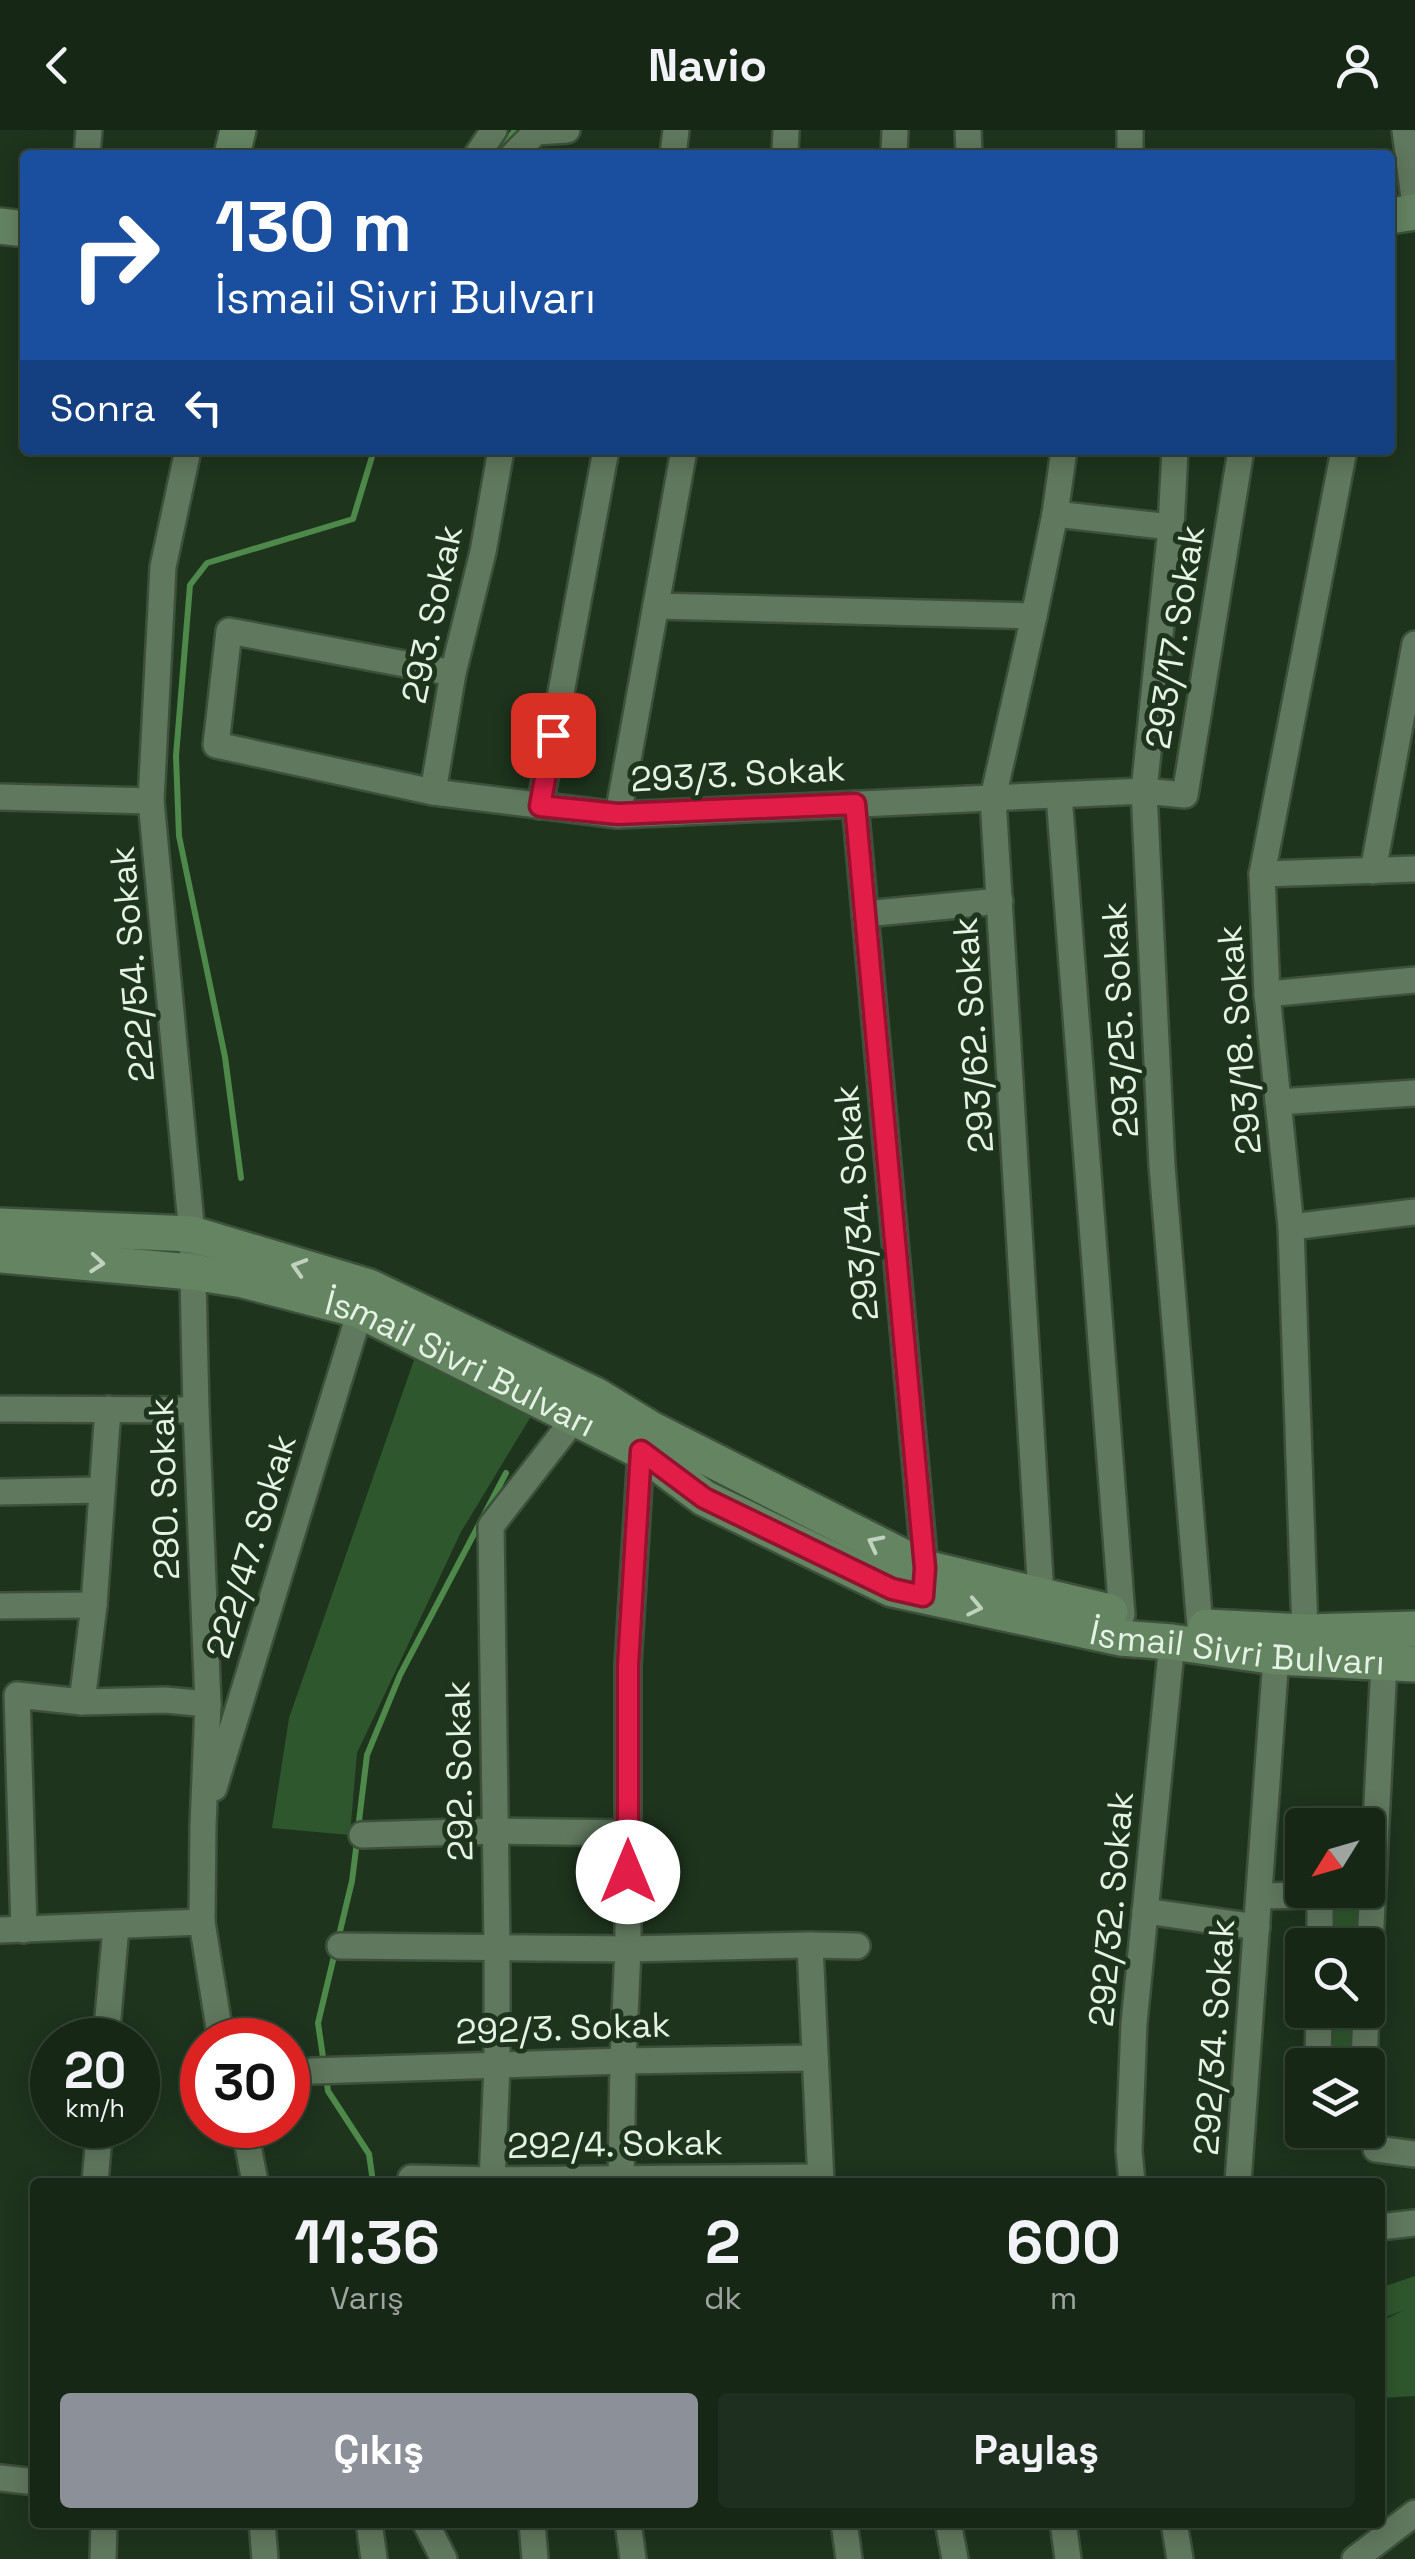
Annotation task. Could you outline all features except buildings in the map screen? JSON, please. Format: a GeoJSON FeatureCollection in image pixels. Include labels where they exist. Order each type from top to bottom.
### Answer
{"type":"FeatureCollection","features":[{"type":"Feature","properties":{"kind":"main road","name":"İsmail Sivri Bulvarı"},"geometry":{"type":"LineString","coordinates":[[0,1226],[192,1234],[364,1299],[585,1406],[649,1428],[924,1582],[1042,1609],[1120,1638],[1415,1629]]}},
{"type":"Feature","properties":{"kind":"main road","name":"İsmail Sivri Bulvarı"},"geometry":{"type":"LineString","coordinates":[[0,1255],[192,1272],[364,1299]]}},
{"type":"Feature","properties":{"kind":"main road","name":"İsmail Sivri Bulvarı"},"geometry":{"type":"LineString","coordinates":[[585,1406],[704,1498],[892,1589],[924,1582]]}},
{"type":"Feature","properties":{"kind":"main road","name":"İsmail Sivri Bulvarı"},"geometry":{"type":"LineString","coordinates":[[1042,1609],[1122,1615],[1276,1658],[1399,1664]]}},
{"type":"Feature","properties":{"kind":"street"},"geometry":{"type":"LineString","coordinates":[[519,150],[536,132],[567,130]]}},
{"type":"Feature","properties":{"kind":"street"},"geometry":{"type":"LineString","coordinates":[[1404,130],[1415,204]]}},
{"type":"Feature","properties":{"kind":"street"},"geometry":{"type":"LineString","coordinates":[[151,801],[163,567],[187,455]]}},
{"type":"Feature","properties":{"kind":"street","name":"293. Sokak"},"geometry":{"type":"LineString","coordinates":[[432,792],[453,673],[483,552],[499,455]]}},
{"type":"Feature","properties":{"kind":"street"},"geometry":{"type":"LineString","coordinates":[[540,806],[605,455]]}},
{"type":"Feature","properties":{"kind":"street"},"geometry":{"type":"LineString","coordinates":[[618,814],[683,455]]}},
{"type":"Feature","properties":{"kind":"street","name":"293/62. Sokak"},"geometry":{"type":"LineString","coordinates":[[1042,1609],[994,798],[1055,514],[1063,455]]}},
{"type":"Feature","properties":{"kind":"street","name":"293/25. Sokak"},"geometry":{"type":"LineString","coordinates":[[1175,455],[1144,791],[1186,1634]]}},
{"type":"Feature","properties":{"kind":"street","name":"293/17. Sokak"},"geometry":{"type":"LineString","coordinates":[[1144,791],[1185,795],[1240,455]]}},
{"type":"Feature","properties":{"kind":"street","name":"293/18. Sokak"},"geometry":{"type":"LineString","coordinates":[[1305,1632],[1291,1227],[1267,994],[1262,874],[1343,455]]}},
{"type":"Feature","properties":{"kind":"street"},"geometry":{"type":"LineString","coordinates":[[1055,514],[1171,527]]}},
{"type":"Feature","properties":{"kind":"street"},"geometry":{"type":"LineString","coordinates":[[656,606],[1034,616]]}},
{"type":"Feature","properties":{"kind":"street","name":"293/3. Sokak"},"geometry":{"type":"LineString","coordinates":[[453,673],[229,631],[216,745],[432,792],[618,814],[1144,791]]}},
{"type":"Feature","properties":{"kind":"street"},"geometry":{"type":"LineString","coordinates":[[1373,871],[1415,644]]}},
{"type":"Feature","properties":{"kind":"street"},"geometry":{"type":"LineString","coordinates":[[1060,795],[1122,1615]]}},
{"type":"Feature","properties":{"kind":"street","name":"222/54. Sokak"},"geometry":{"type":"LineString","coordinates":[[0,798],[151,801],[192,1234],[192,1272]]}},
{"type":"Feature","properties":{"kind":"street","name":"293/34. Sokak"},"geometry":{"type":"LineString","coordinates":[[855,804],[924,1582]]}},
{"type":"Feature","properties":{"kind":"street"},"geometry":{"type":"LineString","coordinates":[[1262,874],[1415,869]]}},
{"type":"Feature","properties":{"kind":"street"},"geometry":{"type":"LineString","coordinates":[[865,914],[1000,901]]}},
{"type":"Feature","properties":{"kind":"street"},"geometry":{"type":"LineString","coordinates":[[1267,994],[1415,980]]}},
{"type":"Feature","properties":{"kind":"street"},"geometry":{"type":"LineString","coordinates":[[1278,1102],[1415,1093]]}},
{"type":"Feature","properties":{"kind":"street"},"geometry":{"type":"LineString","coordinates":[[1291,1227],[1415,1212]]}},
{"type":"Feature","properties":{"kind":"street","name":"280. Sokak"},"geometry":{"type":"LineString","coordinates":[[192,1272],[208,1704],[202,1922],[217,2018]]}},
{"type":"Feature","properties":{"kind":"street","name":"222/47. Sokak"},"geometry":{"type":"LineString","coordinates":[[203,1826],[364,1299]]}},
{"type":"Feature","properties":{"kind":"street","name":"292. Sokak"},"geometry":{"type":"LineString","coordinates":[[492,2178],[498,1946],[491,1526],[585,1406]]}},
{"type":"Feature","properties":{"kind":"street"},"geometry":{"type":"LineString","coordinates":[[0,1409],[196,1410]]}},
{"type":"Feature","properties":{"kind":"street"},"geometry":{"type":"LineString","coordinates":[[82,1702],[94,1606],[108,1409]]}},
{"type":"Feature","properties":{"kind":"street"},"geometry":{"type":"LineString","coordinates":[[621,2178],[628,1949],[628,1665],[641,1451]]}},
{"type":"Feature","properties":{"kind":"street"},"geometry":{"type":"LineString","coordinates":[[0,1492],[102,1490]]}},
{"type":"Feature","properties":{"kind":"street"},"geometry":{"type":"LineString","coordinates":[[0,1606],[94,1606]]}},
{"type":"Feature","properties":{"kind":"street","name":"292/32. Sokak"},"geometry":{"type":"LineString","coordinates":[[1132,2178],[1129,2151],[1134,2023],[1145,1911],[1186,1634]]}},
{"type":"Feature","properties":{"kind":"street"},"geometry":{"type":"LineString","coordinates":[[1276,1658],[1259,1896],[1320,1895],[1320,1928]]}},
{"type":"Feature","properties":{"kind":"street"},"geometry":{"type":"LineString","coordinates":[[1374,1928],[1399,1664]]}},
{"type":"Feature","properties":{"kind":"street"},"geometry":{"type":"LineString","coordinates":[[202,1922],[12,1930],[8,1733],[17,1695],[82,1702],[165,1700],[208,1704]]}},
{"type":"Feature","properties":{"kind":"street"},"geometry":{"type":"LineString","coordinates":[[362,1835],[628,1833]]}},
{"type":"Feature","properties":{"kind":"street","name":"292/34. Sokak"},"geometry":{"type":"LineString","coordinates":[[1238,2178],[1259,1896]]}},
{"type":"Feature","properties":{"kind":"street"},"geometry":{"type":"LineString","coordinates":[[1145,1911],[1256,1927]]}},
{"type":"Feature","properties":{"kind":"street"},"geometry":{"type":"LineString","coordinates":[[108,2018],[116,1927]]}},
{"type":"Feature","properties":{"kind":"street"},"geometry":{"type":"LineString","coordinates":[[810,1945],[821,2178]]}},
{"type":"Feature","properties":{"kind":"street"},"geometry":{"type":"LineString","coordinates":[[340,1946],[856,1946]]}},
{"type":"Feature","properties":{"kind":"street","name":"292/3. Sokak"},"geometry":{"type":"LineString","coordinates":[[312,2071],[815,2058]]}},
{"type":"Feature","properties":{"kind":"street"},"geometry":{"type":"LineString","coordinates":[[1385,2145],[1415,2154]]}},
{"type":"Feature","properties":{"kind":"street"},"geometry":{"type":"LineString","coordinates":[[95,2178],[98,2148]]}},
{"type":"Feature","properties":{"kind":"street"},"geometry":{"type":"LineString","coordinates":[[248,2148],[254,2178]]}},
{"type":"Feature","properties":{"kind":"street"},"geometry":{"type":"LineString","coordinates":[[1385,2226],[1415,2223]]}},
{"type":"Feature","properties":{"kind":"street"},"geometry":{"type":"LineString","coordinates":[[0,2478],[30,2481]]}},
{"type":"Feature","properties":{"kind":"street"},"geometry":{"type":"LineString","coordinates":[[1355,2559],[1415,2513]]}},
{"type":"Feature","properties":{"kind":"street"},"geometry":{"type":"LineString","coordinates":[[103,2559],[104,2528]]}},
{"type":"Feature","properties":{"kind":"street"},"geometry":{"type":"LineString","coordinates":[[262,2528],[265,2559]]}},
{"type":"Feature","properties":{"kind":"street"},"geometry":{"type":"LineString","coordinates":[[370,2528],[374,2559]]}},
{"type":"Feature","properties":{"kind":"street"},"geometry":{"type":"LineString","coordinates":[[428,2528],[444,2559]]}},
{"type":"Feature","properties":{"kind":"street"},"geometry":{"type":"LineString","coordinates":[[532,2528],[535,2559]]}},
{"type":"Feature","properties":{"kind":"street"},"geometry":{"type":"LineString","coordinates":[[629,2528],[633,2559]]}},
{"type":"Feature","properties":{"kind":"street"},"geometry":{"type":"LineString","coordinates":[[845,2528],[849,2559]]}},
{"type":"Feature","properties":{"kind":"street"},"geometry":{"type":"LineString","coordinates":[[949,2528],[955,2559]]}},
{"type":"Feature","properties":{"kind":"street"},"geometry":{"type":"LineString","coordinates":[[1063,2528],[1068,2559]]}},
{"type":"Feature","properties":{"kind":"street"},"geometry":{"type":"LineString","coordinates":[[1175,2528],[1180,2559]]}},
{"type":"Feature","properties":{"kind":"green space"},"geometry":{"type":"Polygon","coordinates":[[[414,1360],[536,1408],[461,1532],[357,1753],[350,1835],[272,1828],[289,1718],[414,1360]]]}},
{"type":"Feature","properties":{"kind":"green space"},"geometry":{"type":"Polygon","coordinates":[[[1323,1908],[1366,1908],[1366,1928],[1323,1928],[1323,1908]]]}},
{"type":"Feature","properties":{"kind":"green space"},"geometry":{"type":"Polygon","coordinates":[[[1320,2028],[1363,2028],[1363,2048],[1320,2048],[1320,2028]]]}},
{"type":"Feature","properties":{"kind":"green space"},"geometry":{"type":"Polygon","coordinates":[[[1415,2276],[1415,2396],[1385,2398],[1385,2320],[1404,2310],[1385,2317],[1385,2286],[1415,2276]]]}},
{"type":"Feature","properties":{"kind":"waterway"},"geometry":{"type":"LineString","coordinates":[[501,150],[515,130]]}},
{"type":"Feature","properties":{"kind":"waterway"},"geometry":{"type":"LineString","coordinates":[[241,1178],[225,1057],[179,836],[176,756],[190,585],[207,563],[353,519],[372,455]]}},
{"type":"Feature","properties":{"kind":"waterway"},"geometry":{"type":"LineString","coordinates":[[358,1829],[367,1755],[400,1675],[506,1473]]}},
{"type":"Feature","properties":{"kind":"waterway"},"geometry":{"type":"LineString","coordinates":[[324,2064],[318,2023],[352,1881],[357,1841]]}},
{"type":"Feature","properties":{"kind":"waterway"},"geometry":{"type":"LineString","coordinates":[[326,2076],[328,2091],[369,2154],[372,2178]]}},
{"type":"Feature","properties":{"kind":"route"},"geometry":{"type":"LineString","coordinates":[[553,735],[540,806],[618,814],[855,804],[925,1568],[923,1596],[892,1589],[704,1498],[641,1451],[628,1665],[628,1872]]}}]}
